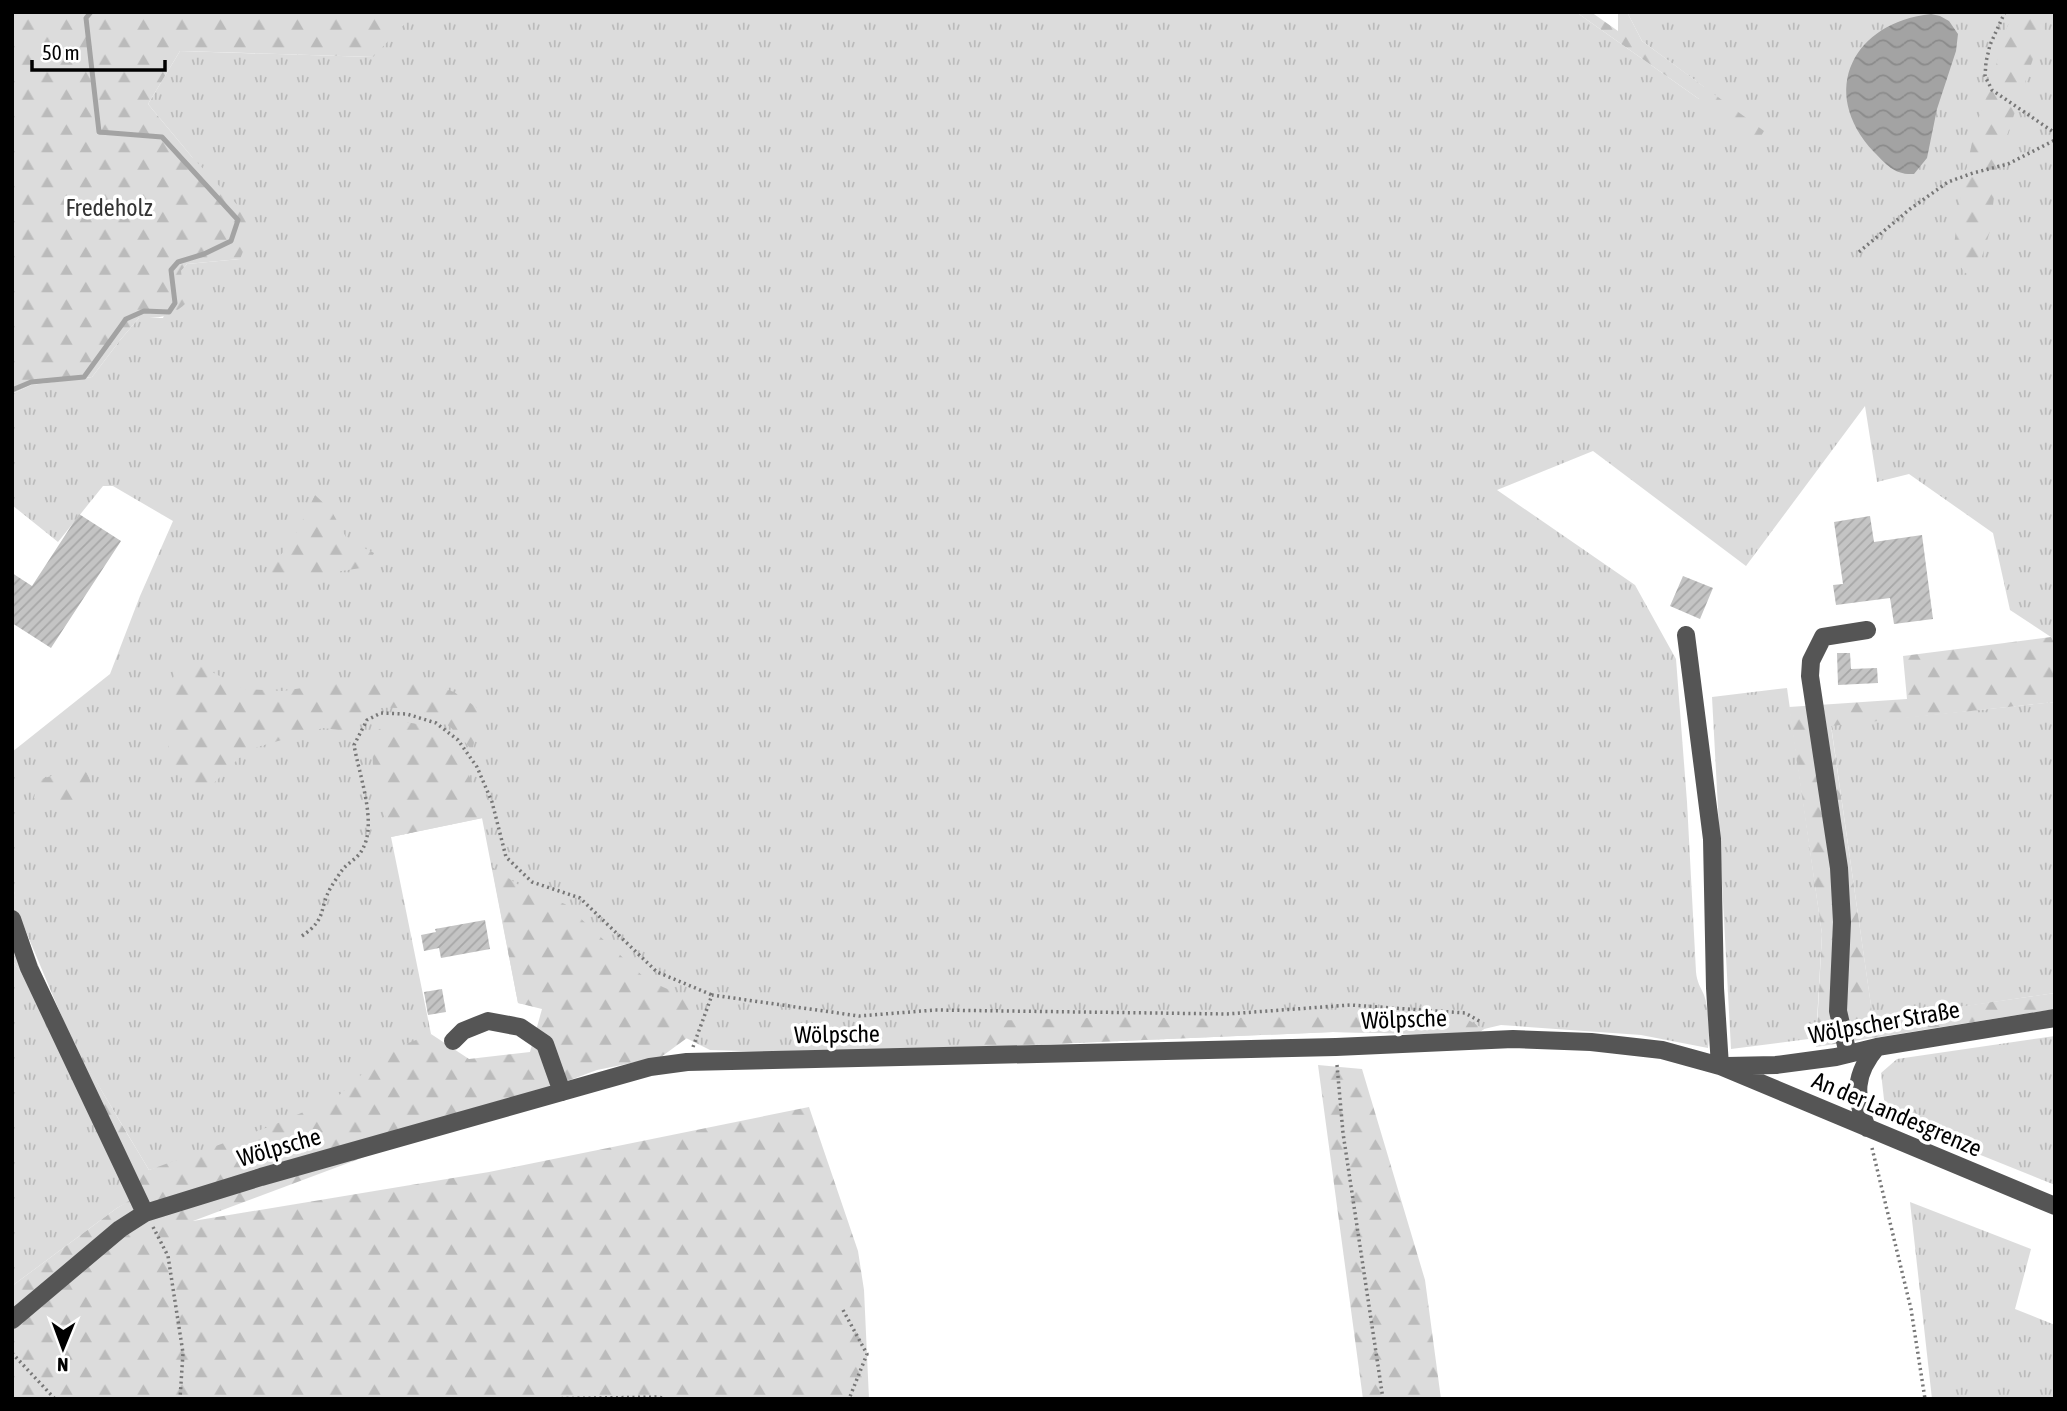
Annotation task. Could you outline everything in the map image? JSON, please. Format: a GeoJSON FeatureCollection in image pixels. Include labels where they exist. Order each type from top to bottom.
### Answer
{"type":"FeatureCollection","features":[{"type":"Feature","properties":{"kind":"street"},"geometry":{"type":"LineString","coordinates":[[1848,1054],[1838,1012],[1842,922],[1839,868],[1810,676],[1811,661],[1823,637],[1867,630]]}},
{"type":"Feature","properties":{"kind":"street"},"geometry":{"type":"LineString","coordinates":[[1686,635],[1712,839],[1714,988],[1720,1066]]}},
{"type":"Feature","properties":{"kind":"street"},"geometry":{"type":"LineString","coordinates":[[12,919],[29,968],[145,1213]]}},
{"type":"Feature","properties":{"kind":"street","name":"Wölpscher Straße"},"geometry":{"type":"LineString","coordinates":[[1720,1066],[1776,1065],[2055,1018]]}},
{"type":"Feature","properties":{"kind":"street"},"geometry":{"type":"LineString","coordinates":[[453,1041],[463,1031],[488,1021],[520,1027],[545,1044],[562,1092]]}},
{"type":"Feature","properties":{"kind":"street","name":"Wölpsche"},"geometry":{"type":"LineString","coordinates":[[12,1320],[120,1229],[145,1213],[274,1173],[650,1067],[687,1062],[1336,1047],[1513,1039],[1591,1042],[1662,1050],[1720,1066]]}},
{"type":"Feature","properties":{"kind":"street"},"geometry":{"type":"LineString","coordinates":[[1867,1128],[1859,1103],[1859,1077],[1861,1069],[1877,1047]]}},
{"type":"Feature","properties":{"kind":"street","name":"An der Landesgrenze"},"geometry":{"type":"LineString","coordinates":[[1720,1066],[2055,1206]]}},
{"type":"Feature","properties":{"kind":"path"},"geometry":{"type":"LineString","coordinates":[[2005,12],[1990,46],[1985,76],[1992,90],[2055,133]]}},
{"type":"Feature","properties":{"kind":"path"},"geometry":{"type":"LineString","coordinates":[[1859,252],[1910,209],[1948,182],[2008,164],[2055,139]]}},
{"type":"Feature","properties":{"kind":"path"},"geometry":{"type":"LineString","coordinates":[[302,936],[316,926],[323,915],[329,890],[342,870],[361,853],[369,835],[369,814],[354,745],[367,720],[381,713],[407,714],[436,723],[458,740],[477,767],[492,802],[506,857],[532,882],[580,898],[657,972],[712,995],[859,1016],[935,1010],[1227,1014],[1350,1005],[1465,1013],[1513,1039]]}},
{"type":"Feature","properties":{"kind":"path"},"geometry":{"type":"LineString","coordinates":[[687,1062],[712,995]]}},
{"type":"Feature","properties":{"kind":"path"},"geometry":{"type":"LineString","coordinates":[[1336,1047],[1343,1133],[1383,1399]]}},
{"type":"Feature","properties":{"kind":"path"},"geometry":{"type":"LineString","coordinates":[[1867,1128],[1911,1309],[1925,1399]]}},
{"type":"Feature","properties":{"kind":"path"},"geometry":{"type":"LineString","coordinates":[[145,1213],[168,1255],[183,1353],[180,1399]]}},
{"type":"Feature","properties":{"kind":"path"},"geometry":{"type":"LineString","coordinates":[[843,1310],[867,1354],[849,1399]]}},
{"type":"Feature","properties":{"kind":"path"},"geometry":{"type":"LineString","coordinates":[[12,1353],[55,1399]]}},
{"type":"Feature","properties":{"kind":"path"},"geometry":{"type":"LineString","coordinates":[[538,1399],[665,1399]]}},
{"type":"Feature","properties":{"kind":"green space","name":"Fredeholz"},"geometry":{"type":"Polygon","coordinates":[[[12,12],[416,12],[373,57],[180,51],[148,104],[192,157],[244,212],[249,237],[240,259],[187,264],[181,271],[185,304],[164,316],[139,318],[92,377],[31,385],[12,394],[12,12]]]}},
{"type":"Feature","properties":{"kind":"green space"},"geometry":{"type":"Polygon","coordinates":[[[414,12],[1576,12],[1699,99],[1704,87],[1642,41],[1627,12],[2055,12],[2055,644],[2051,637],[2010,610],[1993,533],[1909,474],[1877,482],[1865,406],[1746,566],[1593,451],[1497,490],[1635,585],[1676,659],[1696,972],[1707,1007],[1708,1048],[1641,1035],[1501,1025],[1484,1029],[1475,1035],[1333,1032],[981,1047],[774,1052],[710,1050],[686,1038],[518,1003],[482,818],[391,837],[431,1034],[408,1064],[405,1103],[149,1170],[72,1041],[19,915],[12,882],[12,752],[110,674],[173,521],[113,486],[103,486],[58,542],[12,505],[12,394],[31,385],[92,377],[139,318],[163,318],[181,271],[187,264],[240,259],[192,157],[148,104],[180,51],[372,57],[414,12]]]}},
{"type":"Feature","properties":{"kind":"green space"},"geometry":{"type":"Polygon","coordinates":[[[1576,12],[1591,12],[1618,31],[1618,12],[1627,12],[1642,41],[1764,131],[1757,143],[1699,99],[1576,12]]]}},
{"type":"Feature","properties":{"kind":"green space"},"geometry":{"type":"Polygon","coordinates":[[[2014,12],[2049,12],[1998,162],[1990,231],[1975,279],[1964,272],[1953,254],[1959,205],[1975,128],[1993,78],[2004,34],[2014,12]]]}},
{"type":"Feature","properties":{"kind":"green space"},"geometry":{"type":"Polygon","coordinates":[[[315,495],[331,510],[347,539],[374,553],[367,567],[266,581],[267,569],[291,544],[315,495]]]}},
{"type":"Feature","properties":{"kind":"green space"},"geometry":{"type":"Polygon","coordinates":[[[2051,637],[2055,644],[2055,702],[1831,726],[1873,1019],[2055,993],[2055,1009],[1816,1047],[1822,934],[1789,707],[1907,699],[1903,656],[2051,637]]]}},
{"type":"Feature","properties":{"kind":"green space"},"geometry":{"type":"Polygon","coordinates":[[[175,664],[201,666],[244,689],[283,691],[365,678],[418,680],[454,692],[482,711],[472,751],[451,728],[428,714],[401,708],[370,709],[354,732],[323,728],[247,750],[211,786],[185,782],[170,764],[167,733],[175,664]]]}},
{"type":"Feature","properties":{"kind":"green space"},"geometry":{"type":"Polygon","coordinates":[[[1787,688],[1822,934],[1816,1038],[1731,1049],[1712,697],[1787,688]]]}},
{"type":"Feature","properties":{"kind":"green space"},"geometry":{"type":"Polygon","coordinates":[[[2055,702],[2055,993],[1873,1020],[1831,725],[2055,702]]]}},
{"type":"Feature","properties":{"kind":"green space"},"geometry":{"type":"Polygon","coordinates":[[[392,721],[420,725],[446,740],[463,762],[483,818],[391,837],[373,768],[372,734],[392,721]]]}},
{"type":"Feature","properties":{"kind":"green space"},"geometry":{"type":"Polygon","coordinates":[[[84,766],[92,785],[80,803],[47,806],[34,798],[38,780],[84,766]]]}},
{"type":"Feature","properties":{"kind":"green space"},"geometry":{"type":"Polygon","coordinates":[[[492,867],[526,890],[565,904],[647,980],[697,1002],[687,1038],[661,1057],[597,1070],[193,1221],[489,1172],[809,1107],[858,1251],[864,1290],[869,1399],[12,1399],[12,1286],[132,1199],[26,980],[12,960],[12,882],[22,921],[51,995],[88,1067],[149,1170],[271,1126],[336,1098],[386,1052],[431,1034],[469,1059],[530,1052],[542,1009],[518,1003],[492,867]]]}},
{"type":"Feature","properties":{"kind":"green space"},"geometry":{"type":"Polygon","coordinates":[[[12,960],[26,980],[132,1200],[117,1208],[12,1286],[12,960]]]}},
{"type":"Feature","properties":{"kind":"green space"},"geometry":{"type":"Polygon","coordinates":[[[1353,1009],[1463,1017],[1484,1029],[1475,1035],[1333,1032],[981,1047],[983,1021],[1127,1017],[1224,1019],[1353,1009]]]}},
{"type":"Feature","properties":{"kind":"green space"},"geometry":{"type":"Polygon","coordinates":[[[2055,1036],[2055,1185],[1886,1117],[1881,1073],[1897,1059],[2055,1036]]]}},
{"type":"Feature","properties":{"kind":"green space"},"geometry":{"type":"Polygon","coordinates":[[[1318,1065],[1362,1069],[1425,1280],[1441,1399],[1363,1399],[1318,1065]]]}},
{"type":"Feature","properties":{"kind":"green space"},"geometry":{"type":"Polygon","coordinates":[[[1910,1202],[2031,1249],[2015,1309],[2055,1325],[2055,1399],[1932,1399],[1910,1202]]]}},
{"type":"Feature","properties":{"kind":"water"},"geometry":{"type":"Polygon","coordinates":[[[1931,14],[1949,21],[1958,34],[1956,51],[1937,109],[1927,158],[1914,174],[1907,174],[1887,165],[1857,129],[1848,106],[1847,84],[1852,63],[1864,45],[1882,30],[1904,20],[1931,14]]]}},
{"type":"Feature","properties":{"kind":"building"},"geometry":{"type":"Polygon","coordinates":[[[79,514],[121,541],[51,648],[12,623],[12,573],[32,586],[79,514]]]}},
{"type":"Feature","properties":{"kind":"building"},"geometry":{"type":"Polygon","coordinates":[[[1870,516],[1874,542],[1922,535],[1933,619],[1894,624],[1890,598],[1836,605],[1833,585],[1843,584],[1834,522],[1870,516]]]}},
{"type":"Feature","properties":{"kind":"building"},"geometry":{"type":"Polygon","coordinates":[[[1683,576],[1713,588],[1700,619],[1670,606],[1683,576]]]}},
{"type":"Feature","properties":{"kind":"building"},"geometry":{"type":"Polygon","coordinates":[[[1837,653],[1850,653],[1851,669],[1877,668],[1878,683],[1838,685],[1837,653]]]}},
{"type":"Feature","properties":{"kind":"building"},"geometry":{"type":"Polygon","coordinates":[[[485,920],[490,949],[441,958],[439,948],[424,951],[421,935],[436,932],[435,929],[485,920]]]}},
{"type":"Feature","properties":{"kind":"building"},"geometry":{"type":"Polygon","coordinates":[[[442,989],[446,1012],[428,1015],[424,992],[442,989]]]}},
{"type":"Feature","properties":{"kind":"waterway"},"geometry":{"type":"LineString","coordinates":[[12,390],[31,382],[84,377],[126,319],[144,311],[169,312],[175,303],[171,270],[178,262],[204,254],[231,241],[238,220],[162,137],[99,132],[86,18],[91,12]]}}]}
